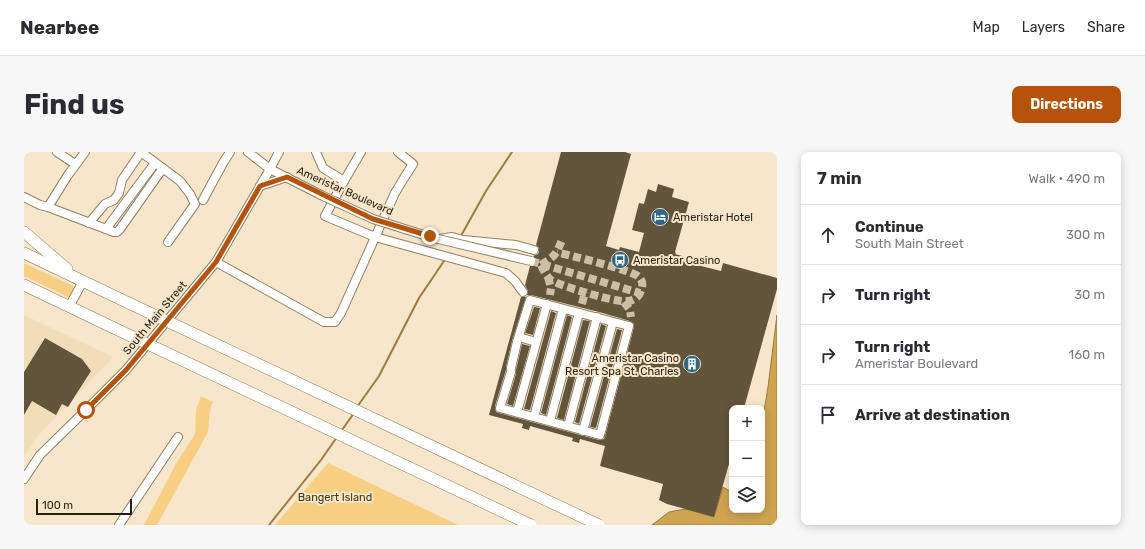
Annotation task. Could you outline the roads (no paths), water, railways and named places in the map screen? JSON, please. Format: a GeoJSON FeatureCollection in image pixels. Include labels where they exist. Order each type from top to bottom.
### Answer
{"type":"FeatureCollection","features":[{"type":"Feature","properties":{"kind":"highway"},"geometry":{"type":"LineString","coordinates":[[24,232],[80,280]]}},
{"type":"Feature","properties":{"kind":"highway"},"geometry":{"type":"LineString","coordinates":[[24,253],[599,525]]}},
{"type":"Feature","properties":{"kind":"highway"},"geometry":{"type":"LineString","coordinates":[[24,285],[531,525]]}},
{"type":"Feature","properties":{"kind":"highway"},"geometry":{"type":"LineString","coordinates":[[24,292],[57,301]]}},
{"type":"Feature","properties":{"kind":"street"},"geometry":{"type":"LineString","coordinates":[[57,152],[76,164]]}},
{"type":"Feature","properties":{"kind":"street"},"geometry":{"type":"LineString","coordinates":[[48,207],[63,182],[85,152]]}},
{"type":"Feature","properties":{"kind":"street"},"geometry":{"type":"LineString","coordinates":[[89,223],[105,204],[114,200],[119,193],[122,180],[141,152],[180,181],[195,204],[168,242]]}},
{"type":"Feature","properties":{"kind":"street"},"geometry":{"type":"LineString","coordinates":[[203,200],[230,152]]}},
{"type":"Feature","properties":{"kind":"street","name":"Ameristar Boulevard"},"geometry":{"type":"LineString","coordinates":[[248,152],[270,169],[373,219],[439,239],[531,262]]}},
{"type":"Feature","properties":{"kind":"street","name":"South Main Street"},"geometry":{"type":"LineString","coordinates":[[24,479],[40,455],[126,370],[216,262],[279,152]]}},
{"type":"Feature","properties":{"kind":"street"},"geometry":{"type":"LineString","coordinates":[[316,152],[323,168],[344,181]]}},
{"type":"Feature","properties":{"kind":"street"},"geometry":{"type":"LineString","coordinates":[[361,152],[325,216],[375,237],[506,273],[515,281],[523,292]]}},
{"type":"Feature","properties":{"kind":"street"},"geometry":{"type":"LineString","coordinates":[[216,262],[324,322],[335,322],[341,313],[395,193],[414,164],[398,152]]}},
{"type":"Feature","properties":{"kind":"street"},"geometry":{"type":"LineString","coordinates":[[106,229],[155,162]]}},
{"type":"Feature","properties":{"kind":"street"},"geometry":{"type":"LineString","coordinates":[[24,198],[117,232],[163,168]]}},
{"type":"Feature","properties":{"kind":"street"},"geometry":{"type":"LineString","coordinates":[[260,186],[288,178]]}},
{"type":"Feature","properties":{"kind":"street"},"geometry":{"type":"LineString","coordinates":[[439,239],[452,238],[516,246],[534,250]]}},
{"type":"Feature","properties":{"kind":"street"},"geometry":{"type":"LineString","coordinates":[[69,307],[80,280]]}},
{"type":"Feature","properties":{"kind":"street"},"geometry":{"type":"LineString","coordinates":[[530,300],[563,309],[629,326],[600,435],[500,408],[530,300]]}},
{"type":"Feature","properties":{"kind":"street"},"geometry":{"type":"LineString","coordinates":[[517,412],[547,304]]}},
{"type":"Feature","properties":{"kind":"street"},"geometry":{"type":"LineString","coordinates":[[534,417],[563,309]]}},
{"type":"Feature","properties":{"kind":"street"},"geometry":{"type":"LineString","coordinates":[[550,421],[579,313]]}},
{"type":"Feature","properties":{"kind":"street"},"geometry":{"type":"LineString","coordinates":[[568,426],[597,317]]}},
{"type":"Feature","properties":{"kind":"street"},"geometry":{"type":"LineString","coordinates":[[583,431],[613,322]]}},
{"type":"Feature","properties":{"kind":"street"},"geometry":{"type":"LineString","coordinates":[[519,337],[536,342]]}},
{"type":"Feature","properties":{"kind":"street"},"geometry":{"type":"LineString","coordinates":[[119,525],[178,437]]}},
{"type":"Feature","properties":{"kind":"waterway"},"geometry":{"type":"LineString","coordinates":[[462,234],[486,191],[512,152]]}},
{"type":"Feature","properties":{"kind":"waterway"},"geometry":{"type":"LineString","coordinates":[[357,407],[379,376],[419,298],[446,258]]}},
{"type":"Feature","properties":{"kind":"waterway"},"geometry":{"type":"LineString","coordinates":[[342,430],[354,413]]}},
{"type":"Feature","properties":{"kind":"waterway"},"geometry":{"type":"LineString","coordinates":[[269,525],[321,460],[337,437]]}},
{"type":"Feature","properties":{"kind":"tunnel"},"geometry":{"type":"LineString","coordinates":[[541,265],[554,255],[562,240]]}},
{"type":"Feature","properties":{"kind":"tunnel"},"geometry":{"type":"LineString","coordinates":[[541,265],[546,275],[551,280],[589,294],[621,301],[631,300],[639,295],[642,282],[639,277],[634,274],[614,267],[557,252]]}},
{"type":"Feature","properties":{"kind":"tunnel"},"geometry":{"type":"LineString","coordinates":[[531,261],[640,293]]}},
{"type":"Feature","properties":{"kind":"tunnel"},"geometry":{"type":"LineString","coordinates":[[548,277],[551,288],[550,295]]}},
{"type":"Feature","properties":{"kind":"tunnel"},"geometry":{"type":"LineString","coordinates":[[582,304],[585,292]]}},
{"type":"Feature","properties":{"kind":"tunnel"},"geometry":{"type":"LineString","coordinates":[[624,302],[630,310],[631,317]]}},
{"type":"Feature","properties":{"kind":"place","name":"Ameristar Hotel"},"geometry":{"type":"Point","coordinates":[660,217]}},
{"type":"Feature","properties":{"kind":"place","name":"Ameristar Casino"},"geometry":{"type":"Point","coordinates":[620,260]}},
{"type":"Feature","properties":{"kind":"place","name":"Ameristar Casino Resort Spa St. Charles"},"geometry":{"type":"Point","coordinates":[692,364]}},
{"type":"Feature","properties":{"kind":"park label","name":"Bangert Island"},"geometry":{"type":"Point","coordinates":[335,497]}}]}
